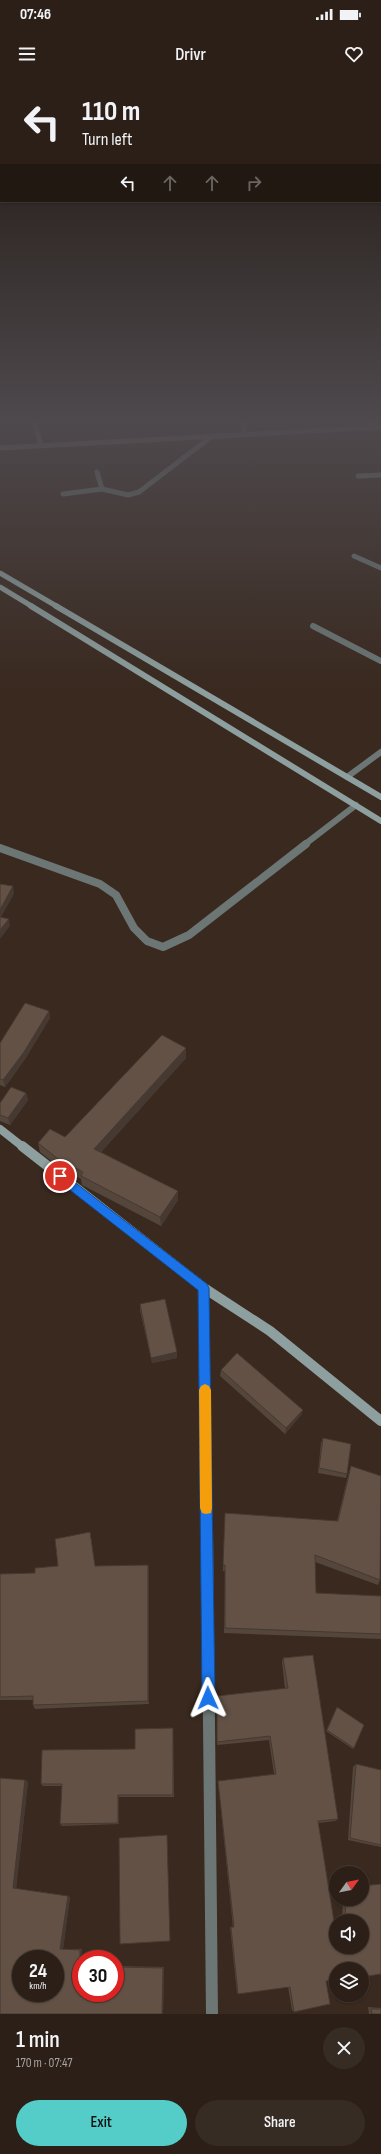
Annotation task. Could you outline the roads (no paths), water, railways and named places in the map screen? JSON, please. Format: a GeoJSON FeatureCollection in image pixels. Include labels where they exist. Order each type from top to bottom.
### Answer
{"type":"FeatureCollection","features":[{"type":"Feature","properties":{"kind":"main road"},"geometry":{"type":"LineString","coordinates":[[0,573],[381,797]]}},
{"type":"Feature","properties":{"kind":"main road"},"geometry":{"type":"LineString","coordinates":[[0,587],[381,821]]}},
{"type":"Feature","properties":{"kind":"main road"},"geometry":{"type":"LineString","coordinates":[[0,1129],[204,1288],[270,1331],[381,1421]]}},
{"type":"Feature","properties":{"kind":"street"},"geometry":{"type":"LineString","coordinates":[[354,556],[381,568]]}},
{"type":"Feature","properties":{"kind":"street"},"geometry":{"type":"LineString","coordinates":[[313,626],[381,661]]}},
{"type":"Feature","properties":{"kind":"street"},"geometry":{"type":"LineString","coordinates":[[347,777],[381,752]]}},
{"type":"Feature","properties":{"kind":"street"},"geometry":{"type":"LineString","coordinates":[[0,848],[100,884],[116,895],[134,928],[147,940],[162,947],[189,935],[356,806]]}},
{"type":"Feature","properties":{"kind":"street"},"geometry":{"type":"LineString","coordinates":[[204,1288],[212,2014]]}}]}
